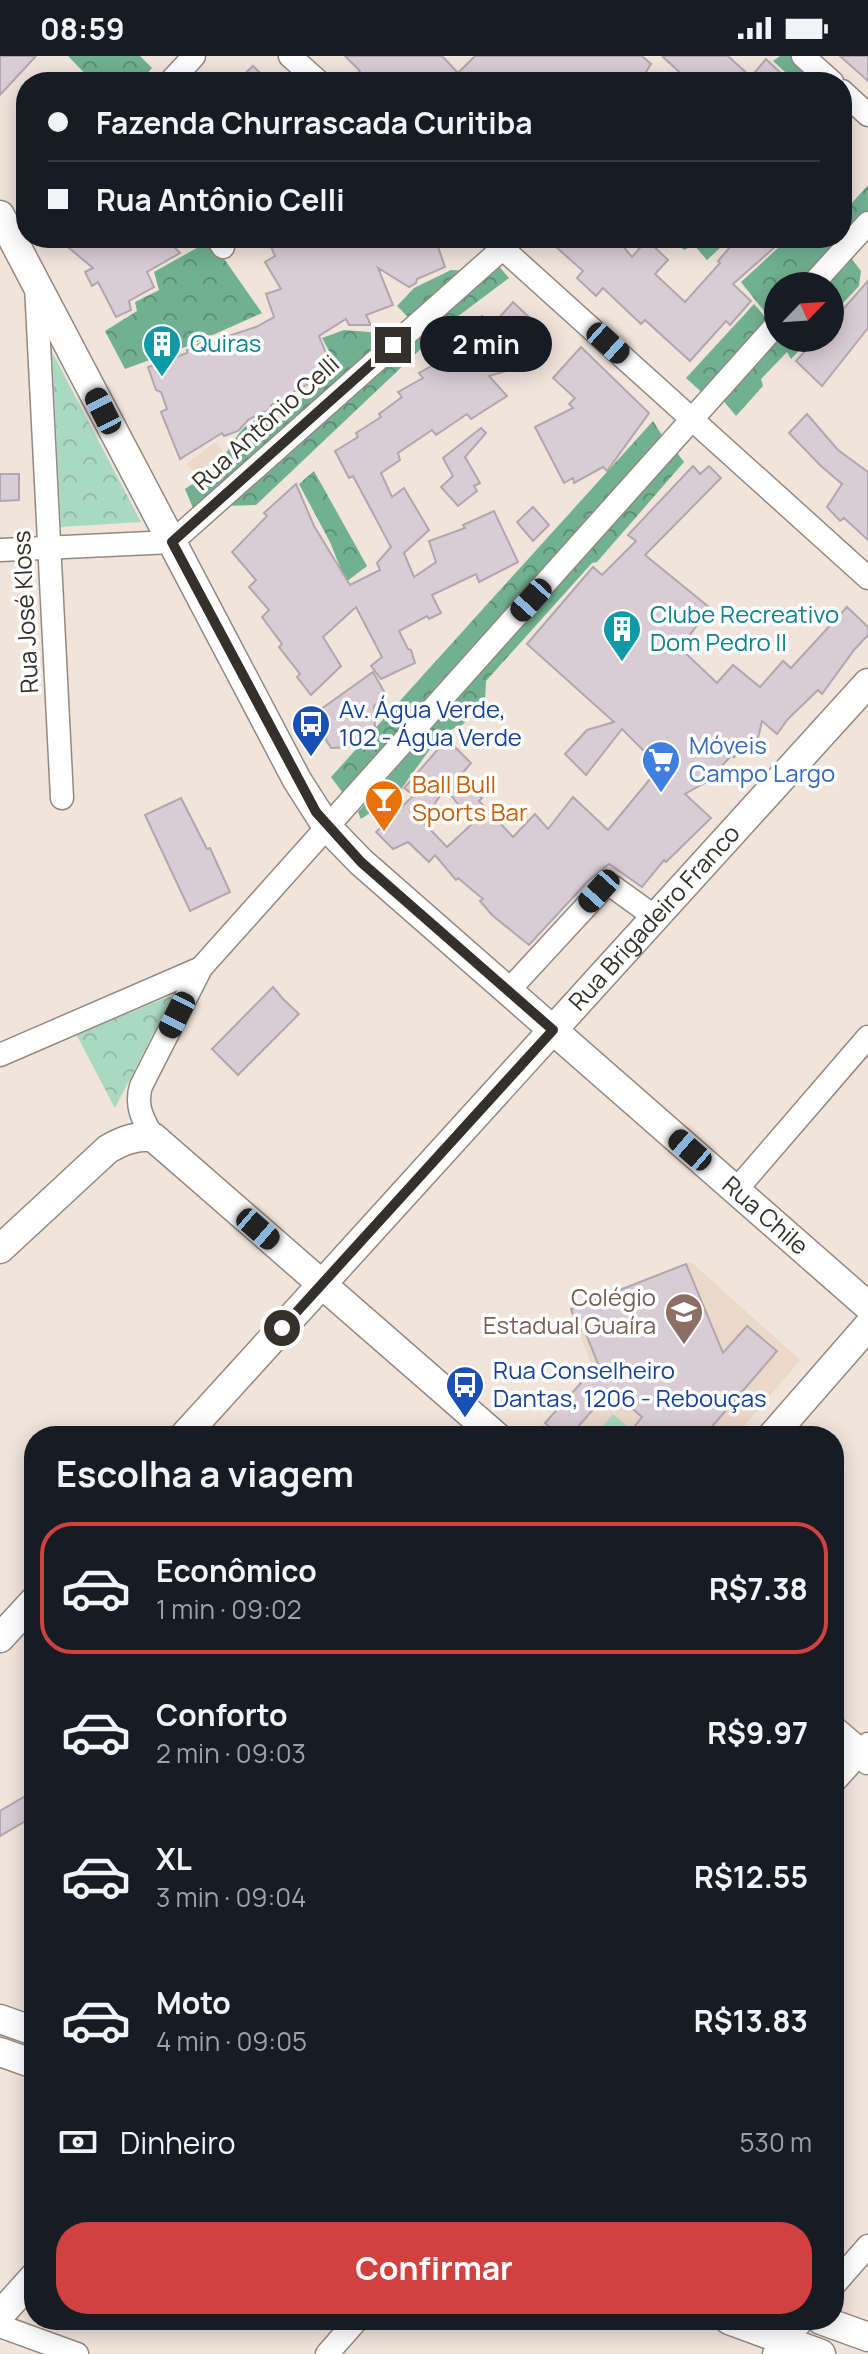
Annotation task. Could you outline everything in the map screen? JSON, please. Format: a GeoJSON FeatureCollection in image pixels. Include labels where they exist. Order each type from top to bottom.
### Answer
{"type":"FeatureCollection","features":[{"type":"Feature","properties":{"kind":"main road","name":"Rua Chile"},"geometry":{"type":"LineString","coordinates":[[0,215],[16,234]]}},
{"type":"Feature","properties":{"kind":"main road","name":"Rua Chile"},"geometry":{"type":"LineString","coordinates":[[25,248],[35,280],[301,787],[327,827],[361,862],[868,1306]]}},
{"type":"Feature","properties":{"kind":"main road","name":"Rua Brigadeiro Franco"},"geometry":{"type":"LineString","coordinates":[[193,1426],[868,683]]}},
{"type":"Feature","properties":{"kind":"main road"},"geometry":{"type":"LineString","coordinates":[[0,1249],[108,1149],[136,1136],[153,1137],[485,1426]]}},
{"type":"Feature","properties":{"kind":"main road"},"geometry":{"type":"LineString","coordinates":[[781,1426],[868,1326]]}},
{"type":"Feature","properties":{"kind":"main road"},"geometry":{"type":"LineString","coordinates":[[0,1638],[24,1612]]}},
{"type":"Feature","properties":{"kind":"main road"},"geometry":{"type":"LineString","coordinates":[[844,1738],[865,1753]]}},
{"type":"Feature","properties":{"kind":"main road"},"geometry":{"type":"LineString","coordinates":[[0,2019],[24,2027]]}},
{"type":"Feature","properties":{"kind":"main road"},"geometry":{"type":"LineString","coordinates":[[0,2052],[24,2060]]}},
{"type":"Feature","properties":{"kind":"main road"},"geometry":{"type":"LineString","coordinates":[[0,2315],[24,2288]]}},
{"type":"Feature","properties":{"kind":"main road"},"geometry":{"type":"LineString","coordinates":[[844,2328],[868,2337]]}},
{"type":"Feature","properties":{"kind":"main road"},"geometry":{"type":"LineString","coordinates":[[762,2330],[788,2338],[821,2354]]}},
{"type":"Feature","properties":{"kind":"street"},"geometry":{"type":"LineString","coordinates":[[179,72],[194,56]]}},
{"type":"Feature","properties":{"kind":"street"},"geometry":{"type":"LineString","coordinates":[[290,56],[308,72]]}},
{"type":"Feature","properties":{"kind":"street"},"geometry":{"type":"LineString","coordinates":[[807,57],[822,72]]}},
{"type":"Feature","properties":{"kind":"street"},"geometry":{"type":"LineString","coordinates":[[852,100],[868,115]]}},
{"type":"Feature","properties":{"kind":"street"},"geometry":{"type":"LineString","coordinates":[[852,241],[868,223]]}},
{"type":"Feature","properties":{"kind":"street","name":"Rua Antônio Celli"},"geometry":{"type":"LineString","coordinates":[[172,542],[492,248]]}},
{"type":"Feature","properties":{"kind":"street"},"geometry":{"type":"LineString","coordinates":[[503,248],[868,578]]}},
{"type":"Feature","properties":{"kind":"street"},"geometry":{"type":"LineString","coordinates":[[824,272],[845,248]]}},
{"type":"Feature","properties":{"kind":"street","name":"Rua José Kloss"},"geometry":{"type":"LineString","coordinates":[[35,280],[62,798]]}},
{"type":"Feature","properties":{"kind":"street"},"geometry":{"type":"LineString","coordinates":[[153,1137],[139,1109],[137,1097],[201,968],[764,339]]}},
{"type":"Feature","properties":{"kind":"street"},"geometry":{"type":"LineString","coordinates":[[0,550],[172,542]]}},
{"type":"Feature","properties":{"kind":"street"},"geometry":{"type":"LineString","coordinates":[[508,991],[604,887],[612,886],[655,917]]}},
{"type":"Feature","properties":{"kind":"street"},"geometry":{"type":"LineString","coordinates":[[0,1055],[201,968]]}},
{"type":"Feature","properties":{"kind":"street"},"geometry":{"type":"LineString","coordinates":[[736,1190],[868,1037]]}},
{"type":"Feature","properties":{"kind":"street"},"geometry":{"type":"LineString","coordinates":[[844,1773],[865,1753]]}},
{"type":"Feature","properties":{"kind":"street"},"geometry":{"type":"LineString","coordinates":[[844,2274],[868,2246]]}},
{"type":"Feature","properties":{"kind":"street"},"geometry":{"type":"LineString","coordinates":[[0,2326],[77,2354]]}},
{"type":"Feature","properties":{"kind":"street"},"geometry":{"type":"LineString","coordinates":[[327,2354],[348,2330]]}},
{"type":"Feature","properties":{"kind":"shaded area"},"geometry":{"type":"Polygon","coordinates":[[[216,442],[224,453],[209,473],[198,475],[186,464],[216,442]]]}},
{"type":"Feature","properties":{"kind":"shaded area","name":"Colégio Estadual Guaíra"},"geometry":{"type":"Polygon","coordinates":[[[691,1262],[800,1360],[744,1426],[542,1426],[593,1369],[571,1309],[691,1262]]]}},
{"type":"Feature","properties":{"kind":"green space"},"geometry":{"type":"Polygon","coordinates":[[[68,56],[140,56],[152,68],[149,72],[83,72],[68,56]]]}},
{"type":"Feature","properties":{"kind":"green space"},"geometry":{"type":"Polygon","coordinates":[[[780,56],[791,56],[808,72],[785,72],[773,61],[780,56]]]}},
{"type":"Feature","properties":{"kind":"green space"},"geometry":{"type":"Polygon","coordinates":[[[868,185],[868,226],[852,243],[852,203],[868,185]]]}},
{"type":"Feature","properties":{"kind":"green space"},"geometry":{"type":"Polygon","coordinates":[[[197,248],[217,248],[262,313],[188,346],[125,369],[105,331],[137,311],[135,302],[159,290],[154,272],[197,248]]]}},
{"type":"Feature","properties":{"kind":"green space"},"geometry":{"type":"Polygon","coordinates":[[[697,248],[720,248],[707,260],[697,248]]]}},
{"type":"Feature","properties":{"kind":"green space"},"geometry":{"type":"Polygon","coordinates":[[[778,248],[848,248],[826,272],[764,272],[764,311],[741,282],[778,248]]]}},
{"type":"Feature","properties":{"kind":"green space"},"geometry":{"type":"Polygon","coordinates":[[[852,259],[861,271],[859,286],[844,302],[844,272],[840,272],[852,259]]]}},
{"type":"Feature","properties":{"kind":"green space"},"geometry":{"type":"Polygon","coordinates":[[[497,264],[509,278],[445,326],[256,505],[222,506],[497,264]]]}},
{"type":"Feature","properties":{"kind":"green space"},"geometry":{"type":"Polygon","coordinates":[[[451,270],[469,271],[413,322],[397,306],[414,288],[451,270]]]}},
{"type":"Feature","properties":{"kind":"green space"},"geometry":{"type":"Polygon","coordinates":[[[754,304],[764,316],[764,338],[708,398],[686,378],[754,304]]]}},
{"type":"Feature","properties":{"kind":"green space"},"geometry":{"type":"Polygon","coordinates":[[[344,330],[369,332],[390,340],[196,515],[185,489],[211,474],[248,424],[283,412],[305,396],[333,358],[322,338],[344,330]]]}},
{"type":"Feature","properties":{"kind":"green space"},"geometry":{"type":"Polygon","coordinates":[[[52,352],[141,522],[61,527],[52,352]]]}},
{"type":"Feature","properties":{"kind":"green space"},"geometry":{"type":"Polygon","coordinates":[[[765,352],[787,352],[761,379],[763,386],[736,416],[721,398],[765,352]]]}},
{"type":"Feature","properties":{"kind":"green space"},"geometry":{"type":"Polygon","coordinates":[[[653,421],[668,445],[354,808],[331,777],[653,421]]]}},
{"type":"Feature","properties":{"kind":"green space"},"geometry":{"type":"Polygon","coordinates":[[[675,450],[684,462],[597,562],[592,563],[486,681],[485,703],[462,725],[441,734],[383,814],[374,810],[361,819],[358,812],[675,450]]]}},
{"type":"Feature","properties":{"kind":"green space"},"geometry":{"type":"Polygon","coordinates":[[[314,471],[367,566],[346,582],[330,542],[299,484],[314,471]]]}},
{"type":"Feature","properties":{"kind":"green space"},"geometry":{"type":"Polygon","coordinates":[[[173,995],[115,1108],[76,1034],[173,995]]]}},
{"type":"Feature","properties":{"kind":"green space"},"geometry":{"type":"Polygon","coordinates":[[[613,1414],[627,1426],[603,1426],[613,1414]]]}},
{"type":"Feature","properties":{"kind":"building"},"geometry":{"type":"Polygon","coordinates":[[[0,56],[36,56],[21,72],[16,72],[16,78],[0,95],[0,56]]]}},
{"type":"Feature","properties":{"kind":"building"},"geometry":{"type":"Polygon","coordinates":[[[345,56],[442,56],[457,72],[359,72],[345,56]]]}},
{"type":"Feature","properties":{"kind":"building"},"geometry":{"type":"Polygon","coordinates":[[[475,56],[642,56],[651,64],[646,72],[459,72],[475,56]]]}},
{"type":"Feature","properties":{"kind":"building"},"geometry":{"type":"Polygon","coordinates":[[[662,56],[728,56],[746,72],[679,72],[662,56]]]}},
{"type":"Feature","properties":{"kind":"building"},"geometry":{"type":"Polygon","coordinates":[[[840,56],[868,56],[868,81],[840,56]]]}},
{"type":"Feature","properties":{"kind":"building"},"geometry":{"type":"Polygon","coordinates":[[[766,59],[780,72],[755,72],[766,59]]]}},
{"type":"Feature","properties":{"kind":"building"},"geometry":{"type":"Polygon","coordinates":[[[69,248],[175,248],[180,253],[147,272],[154,287],[129,301],[131,310],[116,317],[98,282],[92,286],[85,272],[93,268],[69,248]]]}},
{"type":"Feature","properties":{"kind":"building"},"geometry":{"type":"Polygon","coordinates":[[[271,248],[438,248],[445,267],[417,279],[409,287],[378,268],[393,305],[366,315],[371,325],[349,325],[346,319],[319,336],[327,356],[310,383],[271,405],[271,409],[249,419],[238,431],[224,436],[222,433],[180,459],[161,412],[167,409],[148,367],[187,353],[187,350],[201,343],[224,343],[222,338],[256,327],[274,317],[266,294],[281,289],[265,262],[275,256],[271,248]]]}},
{"type":"Feature","properties":{"kind":"building"},"geometry":{"type":"Polygon","coordinates":[[[557,248],[624,248],[632,257],[640,248],[655,248],[668,260],[655,274],[685,302],[729,248],[774,248],[733,284],[751,301],[730,325],[726,321],[690,361],[645,320],[641,324],[603,288],[596,296],[577,278],[583,271],[557,248]]]}},
{"type":"Feature","properties":{"kind":"building"},"geometry":{"type":"Polygon","coordinates":[[[868,281],[868,328],[822,386],[796,361],[804,352],[844,352],[844,308],[868,281]]]}},
{"type":"Feature","properties":{"kind":"building"},"geometry":{"type":"Polygon","coordinates":[[[513,302],[535,323],[517,354],[501,364],[506,371],[489,376],[507,396],[471,419],[467,414],[436,435],[432,430],[398,453],[400,460],[381,473],[392,497],[404,488],[429,530],[404,553],[414,577],[436,562],[429,541],[465,528],[463,525],[494,511],[518,562],[479,582],[476,574],[432,595],[441,613],[429,619],[427,616],[399,631],[415,663],[381,679],[371,666],[382,657],[356,607],[323,637],[341,666],[311,695],[297,677],[300,674],[279,647],[282,644],[262,617],[269,610],[249,587],[256,580],[232,552],[267,516],[264,513],[296,484],[314,526],[350,585],[380,570],[377,563],[391,547],[353,476],[349,478],[335,451],[358,437],[356,433],[381,417],[379,414],[402,397],[398,392],[423,378],[419,373],[444,359],[439,352],[463,335],[461,333],[482,316],[490,328],[513,302]]]}},
{"type":"Feature","properties":{"kind":"building"},"geometry":{"type":"Polygon","coordinates":[[[581,347],[649,413],[607,471],[603,467],[574,483],[573,478],[564,483],[535,427],[573,408],[569,404],[575,398],[553,378],[581,347]]]}},
{"type":"Feature","properties":{"kind":"building"},"geometry":{"type":"Polygon","coordinates":[[[807,414],[838,450],[868,472],[868,540],[844,518],[840,521],[827,507],[842,484],[789,433],[807,414]]]}},
{"type":"Feature","properties":{"kind":"building"},"geometry":{"type":"Polygon","coordinates":[[[481,428],[486,433],[465,457],[480,483],[474,486],[477,491],[458,506],[441,487],[453,476],[443,458],[481,428]]]}},
{"type":"Feature","properties":{"kind":"building"},"geometry":{"type":"Polygon","coordinates":[[[693,466],[700,474],[709,466],[721,478],[645,555],[710,608],[680,648],[717,683],[733,665],[760,687],[783,661],[791,668],[847,607],[868,627],[868,635],[822,694],[818,690],[777,734],[762,721],[756,747],[731,756],[708,781],[685,794],[711,818],[666,862],[664,860],[642,887],[609,864],[588,881],[529,945],[492,915],[480,901],[483,899],[458,878],[456,880],[435,855],[429,862],[408,842],[393,849],[376,832],[414,795],[404,788],[447,739],[471,763],[460,776],[513,837],[535,814],[548,829],[573,797],[608,830],[660,767],[622,729],[586,775],[565,754],[587,730],[614,722],[527,644],[593,567],[602,575],[636,541],[628,535],[693,466]],[[445,788],[423,822],[447,847],[473,823],[445,788]]]}},
{"type":"Feature","properties":{"kind":"building"},"geometry":{"type":"Polygon","coordinates":[[[0,474],[19,474],[19,500],[0,501],[0,474]]]}},
{"type":"Feature","properties":{"kind":"building"},"geometry":{"type":"Polygon","coordinates":[[[533,507],[549,525],[533,541],[517,522],[533,507]]]}},
{"type":"Feature","properties":{"kind":"building"},"geometry":{"type":"Polygon","coordinates":[[[373,672],[386,695],[374,706],[375,729],[351,747],[331,748],[313,718],[373,672]]]}},
{"type":"Feature","properties":{"kind":"building"},"geometry":{"type":"Polygon","coordinates":[[[181,798],[207,849],[210,848],[230,892],[190,911],[145,815],[181,798]]]}},
{"type":"Feature","properties":{"kind":"building"},"geometry":{"type":"Polygon","coordinates":[[[273,987],[299,1014],[238,1075],[212,1049],[273,987]]]}},
{"type":"Feature","properties":{"kind":"building","name":"Colégio Estadual Guaíra"},"geometry":{"type":"Polygon","coordinates":[[[686,1264],[723,1353],[747,1326],[777,1351],[713,1426],[635,1426],[642,1417],[610,1390],[579,1426],[548,1426],[545,1423],[598,1364],[584,1329],[579,1332],[571,1309],[686,1264]]]}},
{"type":"Feature","properties":{"kind":"building"},"geometry":{"type":"Polygon","coordinates":[[[24,1797],[24,1822],[0,1836],[0,1811],[24,1797]]]}},
{"type":"Feature","properties":{"kind":"place","name":"Quiras"},"geometry":{"type":"Point","coordinates":[162,378]}},
{"type":"Feature","properties":{"kind":"place","name":"Clube Recreativo Dom Pedro II"},"geometry":{"type":"Point","coordinates":[622,663]}},
{"type":"Feature","properties":{"kind":"place","name":"Av. Água Verde, 102 - Água Verde"},"geometry":{"type":"Point","coordinates":[311,758]}},
{"type":"Feature","properties":{"kind":"place","name":"Móveis Campo Largo"},"geometry":{"type":"Point","coordinates":[661,794]}},
{"type":"Feature","properties":{"kind":"place","name":"Ball Bull Sports Bar"},"geometry":{"type":"Point","coordinates":[384,833]}},
{"type":"Feature","properties":{"kind":"place","name":"Colégio Estadual Guaíra"},"geometry":{"type":"Point","coordinates":[684,1346]}},
{"type":"Feature","properties":{"kind":"place","name":"Rua Conselheiro Dantas, 1206 - Rebouças"},"geometry":{"type":"Point","coordinates":[465,1419]}},
{"type":"Feature","properties":{"kind":"route"},"geometry":{"type":"LineString","coordinates":[[282,1328],[553,1030],[361,862],[327,827],[297,780],[172,542],[393,345]]}}]}
